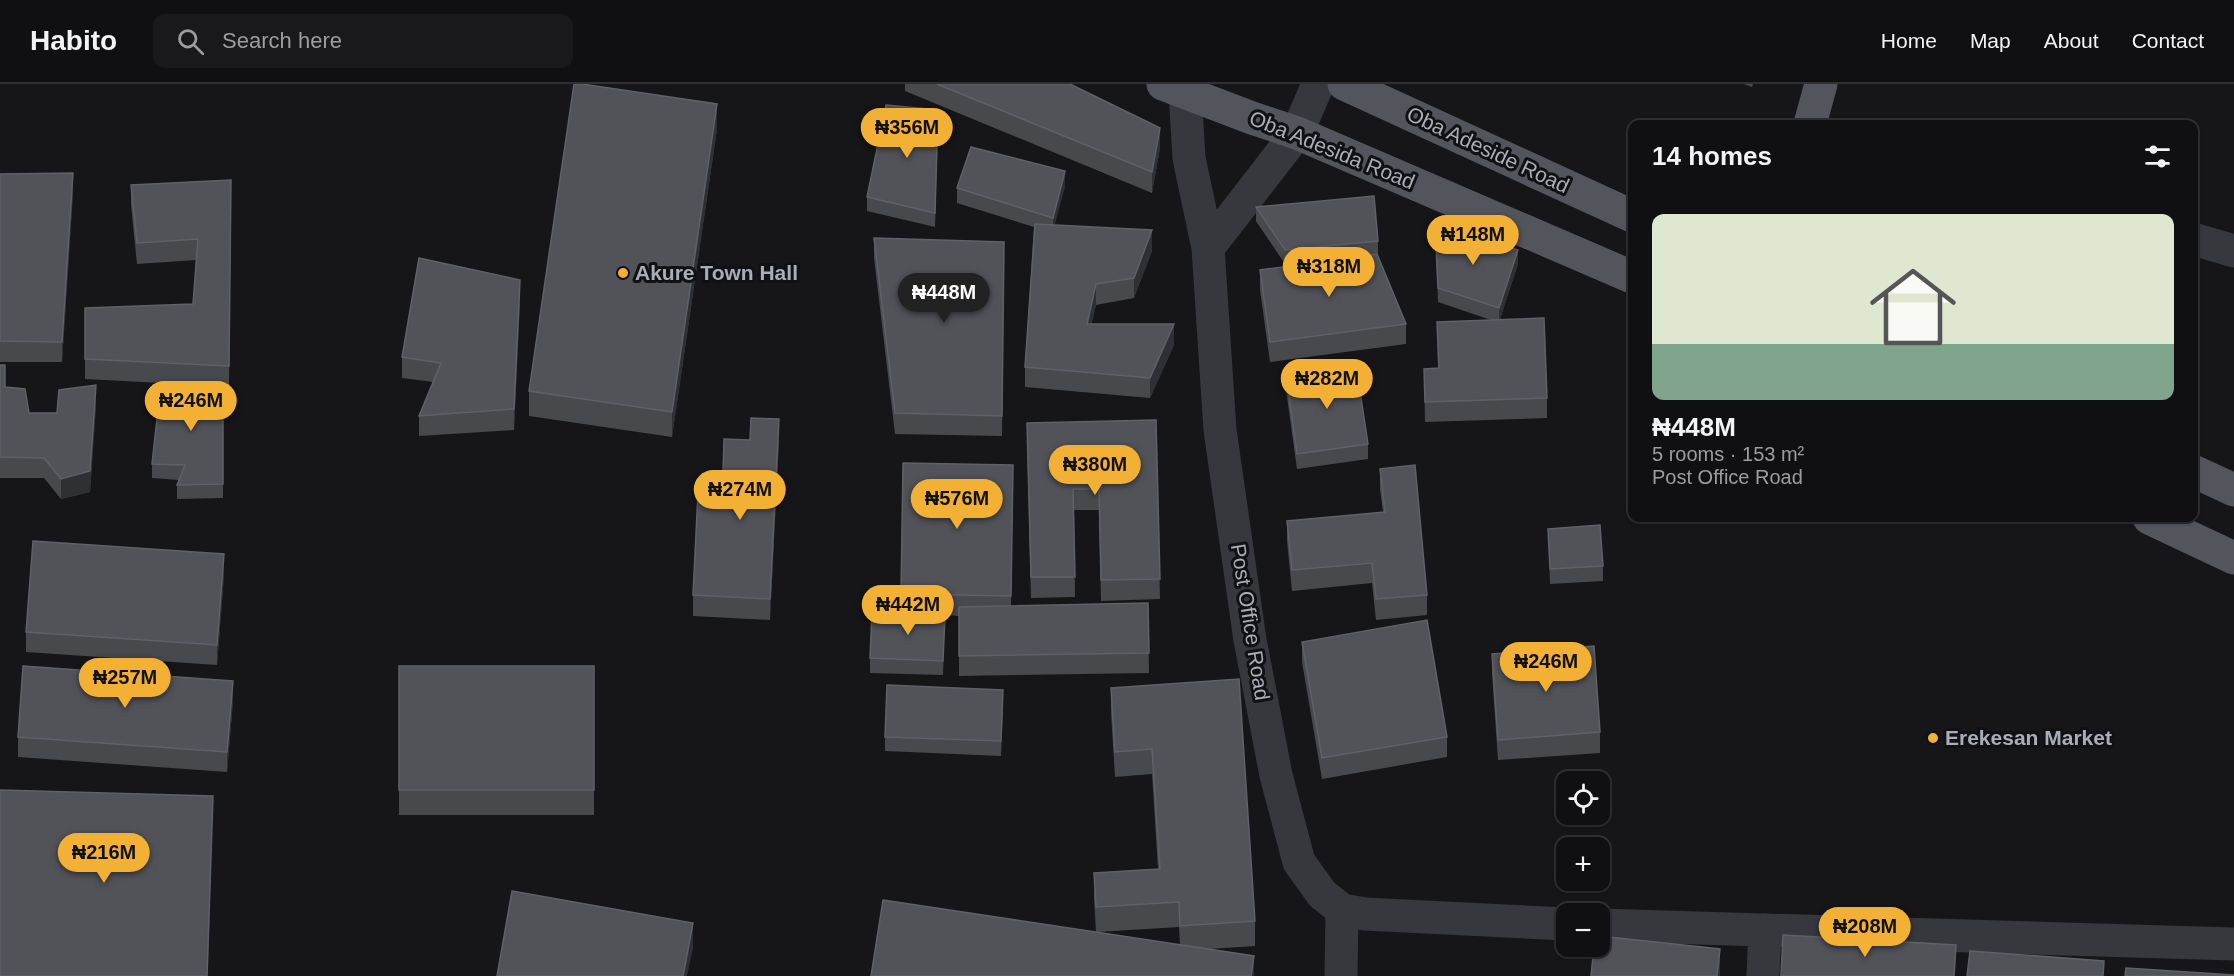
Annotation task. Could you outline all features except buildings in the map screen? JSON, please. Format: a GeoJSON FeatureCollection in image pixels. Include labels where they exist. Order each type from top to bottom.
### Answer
{"type":"FeatureCollection","features":[{"type":"Feature","properties":{"kind":"main road","name":"Oba Adeside Road"},"geometry":{"type":"LineString","coordinates":[[1344,84],[1628,214]]}},
{"type":"Feature","properties":{"kind":"main road"},"geometry":{"type":"LineString","coordinates":[[1811,120],[1821,84]]}},
{"type":"Feature","properties":{"kind":"main road","name":"Oba Adesida Road"},"geometry":{"type":"LineString","coordinates":[[1179,87],[1252,118],[1297,133],[1628,275]]}},
{"type":"Feature","properties":{"kind":"main road"},"geometry":{"type":"LineString","coordinates":[[2198,473],[2234,490]]}},
{"type":"Feature","properties":{"kind":"main road"},"geometry":{"type":"LineString","coordinates":[[2158,522],[2234,558]]}},
{"type":"Feature","properties":{"kind":"street"},"geometry":{"type":"LineString","coordinates":[[1208,248],[1297,133],[1318,84]]}},
{"type":"Feature","properties":{"kind":"street","name":"Post Office Road"},"geometry":{"type":"LineString","coordinates":[[1179,87],[1189,158],[1208,248],[1220,430],[1250,640],[1276,775],[1299,862],[1322,894],[1342,910]]}},
{"type":"Feature","properties":{"kind":"street"},"geometry":{"type":"LineString","coordinates":[[2198,240],[2234,251]]}},
{"type":"Feature","properties":{"kind":"street"},"geometry":{"type":"LineString","coordinates":[[1341,976],[1342,910],[1365,914],[1556,924]]}},
{"type":"Feature","properties":{"kind":"street"},"geometry":{"type":"LineString","coordinates":[[1610,925],[2234,944]]}},
{"type":"Feature","properties":{"kind":"street"},"geometry":{"type":"LineString","coordinates":[[1763,976],[1765,930]]}},
{"type":"Feature","properties":{"kind":"place","name":"Akure Town Hall"},"geometry":{"type":"Point","coordinates":[623,273]}},
{"type":"Feature","properties":{"kind":"place","name":"Erekesan Market"},"geometry":{"type":"Point","coordinates":[1933,738]}}]}
